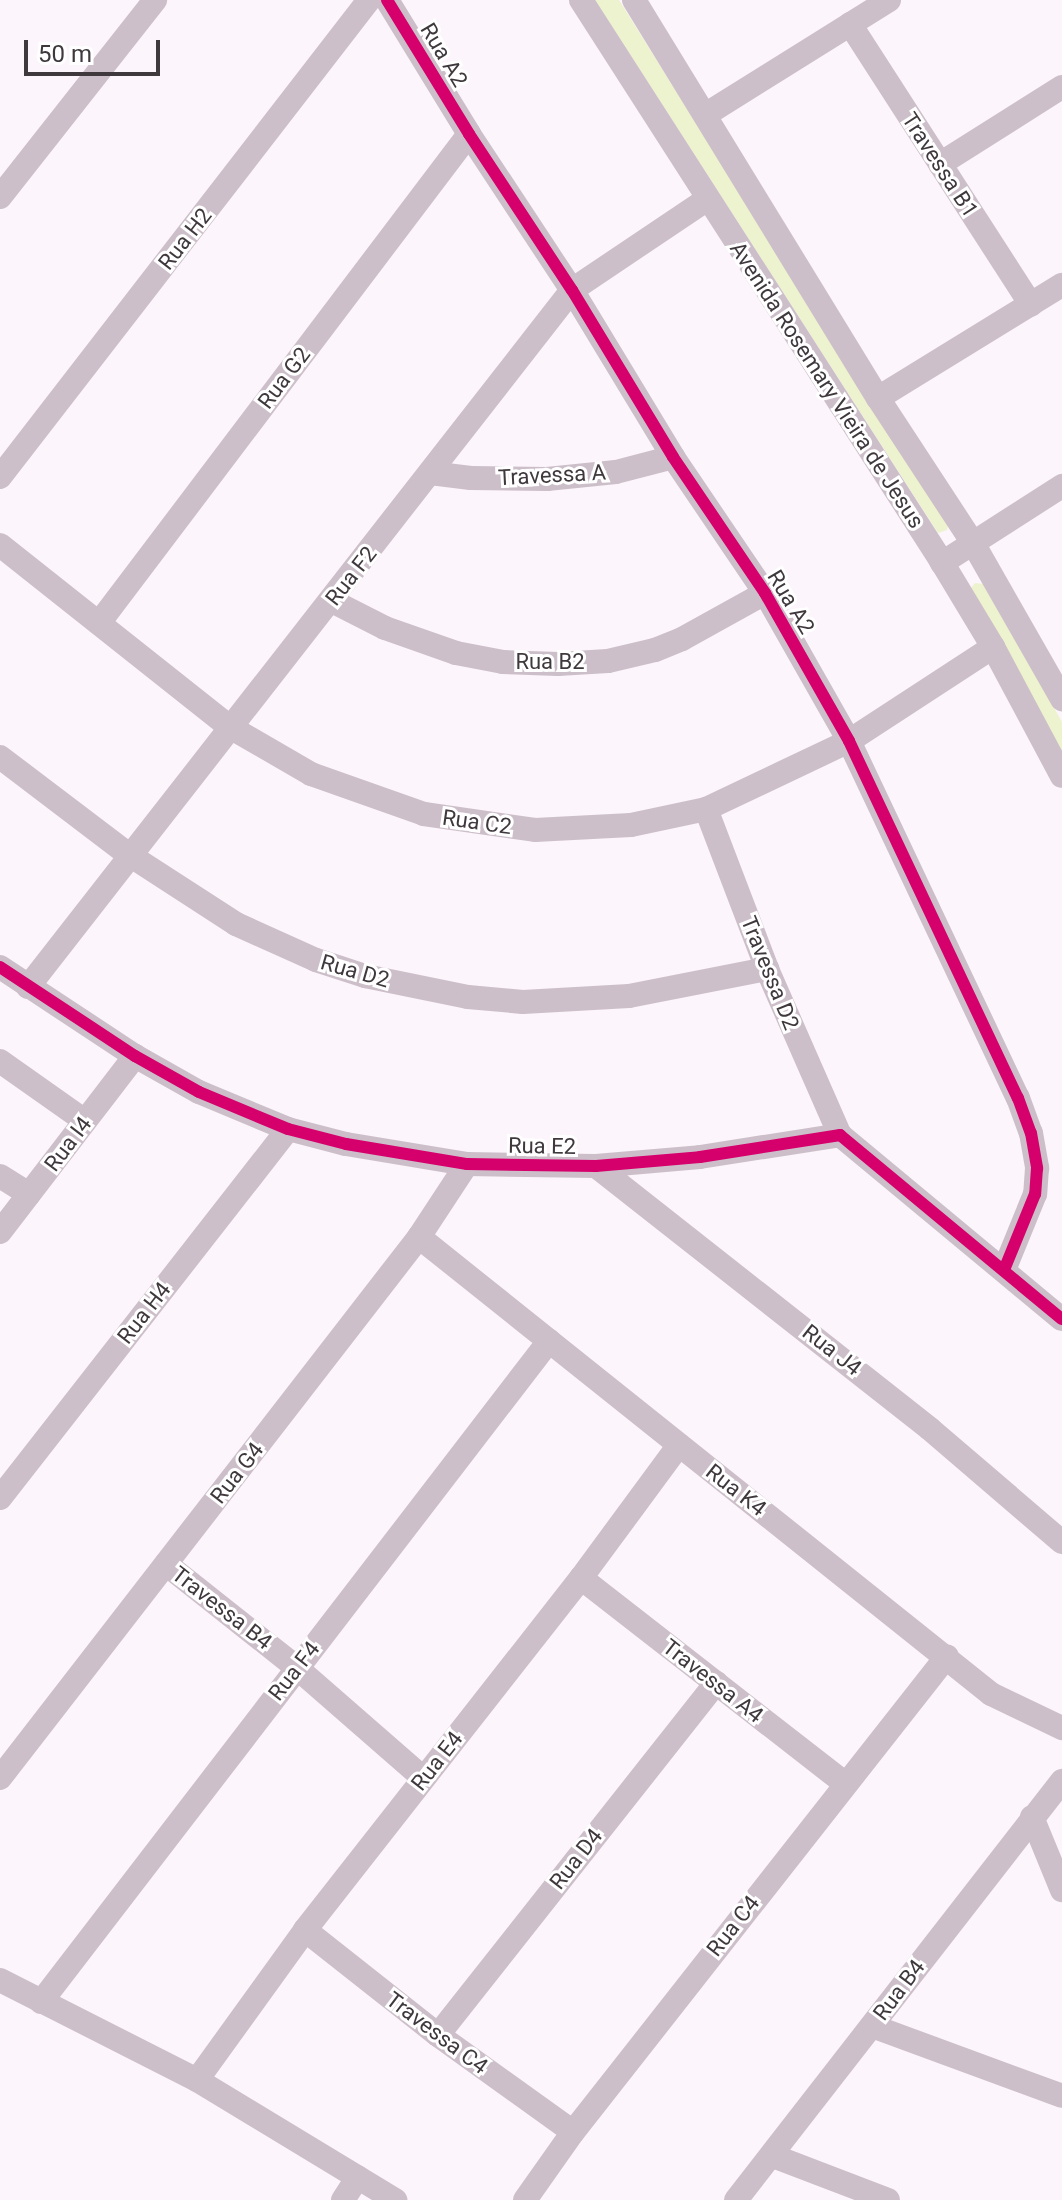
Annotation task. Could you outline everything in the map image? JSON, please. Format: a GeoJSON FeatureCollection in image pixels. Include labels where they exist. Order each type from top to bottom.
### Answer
{"type":"FeatureCollection","features":[{"type":"Feature","properties":{"kind":"street"},"geometry":{"type":"LineString","coordinates":[[0,197],[155,0]]}},
{"type":"Feature","properties":{"kind":"street","name":"Rua H2"},"geometry":{"type":"LineString","coordinates":[[0,477],[369,0]]}},
{"type":"Feature","properties":{"kind":"street","name":"Rua A2"},"geometry":{"type":"LineString","coordinates":[[387,0],[469,134],[572,290],[673,457],[765,593],[849,741],[1018,1098],[1031,1133],[1037,1168],[1035,1194],[1004,1270]]}},
{"type":"Feature","properties":{"kind":"street","name":"Avenida Rosemary Vieira de Jesus"},"geometry":{"type":"LineString","coordinates":[[581,0],[706,200],[942,563],[993,647],[1062,776]]}},
{"type":"Feature","properties":{"kind":"street","name":"Avenida Rosemary Vieira de Jesus"},"geometry":{"type":"LineString","coordinates":[[634,0],[878,398],[973,543],[1059,687]]}},
{"type":"Feature","properties":{"kind":"street"},"geometry":{"type":"LineString","coordinates":[[705,115],[889,0]]}},
{"type":"Feature","properties":{"kind":"street","name":"Travessa B1"},"geometry":{"type":"LineString","coordinates":[[850,24],[1031,305]]}},
{"type":"Feature","properties":{"kind":"street"},"geometry":{"type":"LineString","coordinates":[[940,164],[1062,87]]}},
{"type":"Feature","properties":{"kind":"street","name":"Rua G2"},"geometry":{"type":"LineString","coordinates":[[99,623],[469,134]]}},
{"type":"Feature","properties":{"kind":"street","name":"Rua F2"},"geometry":{"type":"LineString","coordinates":[[28,987],[128,854],[332,601],[572,290],[706,200]]}},
{"type":"Feature","properties":{"kind":"street"},"geometry":{"type":"LineString","coordinates":[[878,398],[1062,285]]}},
{"type":"Feature","properties":{"kind":"street","name":"Travessa A"},"geometry":{"type":"LineString","coordinates":[[430,473],[471,478],[547,479],[616,472],[673,457]]}},
{"type":"Feature","properties":{"kind":"street"},"geometry":{"type":"LineString","coordinates":[[942,563],[1062,486]]}},
{"type":"Feature","properties":{"kind":"street","name":"Rua C2"},"geometry":{"type":"LineString","coordinates":[[0,545],[230,727],[324,779],[396,806],[437,817],[535,830],[631,825],[706,809],[849,741],[993,647]]}},
{"type":"Feature","properties":{"kind":"street","name":"Rua B2"},"geometry":{"type":"LineString","coordinates":[[332,601],[385,628],[456,653],[503,662],[558,664],[608,661],[655,650],[694,633],[765,593]]}},
{"type":"Feature","properties":{"kind":"street","name":"Rua D2"},"geometry":{"type":"LineString","coordinates":[[0,757],[128,854],[236,924],[283,946],[365,976],[416,988],[523,1002],[629,996],[767,969]]}},
{"type":"Feature","properties":{"kind":"street","name":"Travessa D2"},"geometry":{"type":"LineString","coordinates":[[706,809],[767,969],[840,1135]]}},
{"type":"Feature","properties":{"kind":"street","name":"Rua E2"},"geometry":{"type":"LineString","coordinates":[[0,967],[135,1056],[199,1092],[288,1129],[346,1144],[467,1164],[596,1166],[700,1157],[840,1135]]}},
{"type":"Feature","properties":{"kind":"street","name":"Rua I4"},"geometry":{"type":"LineString","coordinates":[[0,1232],[135,1056]]}},
{"type":"Feature","properties":{"kind":"street"},"geometry":{"type":"LineString","coordinates":[[0,1061],[85,1121]]}},
{"type":"Feature","properties":{"kind":"street","name":"Rua H4"},"geometry":{"type":"LineString","coordinates":[[0,1498],[288,1129]]}},
{"type":"Feature","properties":{"kind":"street"},"geometry":{"type":"LineString","coordinates":[[840,1135],[1062,1319]]}},
{"type":"Feature","properties":{"kind":"street","name":"Rua G4"},"geometry":{"type":"LineString","coordinates":[[0,1778],[419,1237],[467,1164]]}},
{"type":"Feature","properties":{"kind":"street","name":"Rua J4"},"geometry":{"type":"LineString","coordinates":[[596,1166],[919,1419],[1062,1542]]}},
{"type":"Feature","properties":{"kind":"street"},"geometry":{"type":"LineString","coordinates":[[0,1176],[29,1194]]}},
{"type":"Feature","properties":{"kind":"street","name":"Rua K4"},"geometry":{"type":"LineString","coordinates":[[419,1237],[991,1694],[1062,1728]]}},
{"type":"Feature","properties":{"kind":"street","name":"Rua F4"},"geometry":{"type":"LineString","coordinates":[[41,2002],[549,1341]]}},
{"type":"Feature","properties":{"kind":"street","name":"Rua E4"},"geometry":{"type":"LineString","coordinates":[[197,2080],[305,1930],[581,1578],[679,1445]]}},
{"type":"Feature","properties":{"kind":"street","name":"Travessa B4"},"geometry":{"type":"LineString","coordinates":[[166,1564],[297,1668],[423,1778]]}},
{"type":"Feature","properties":{"kind":"street","name":"Travessa A4"},"geometry":{"type":"LineString","coordinates":[[581,1578],[844,1783]]}},
{"type":"Feature","properties":{"kind":"street","name":"Rua C4"},"geometry":{"type":"LineString","coordinates":[[525,2200],[573,2132],[844,1783],[947,1656]]}},
{"type":"Feature","properties":{"kind":"street","name":"Rua D4"},"geometry":{"type":"LineString","coordinates":[[438,2035],[716,1683]]}},
{"type":"Feature","properties":{"kind":"street","name":"Rua B4"},"geometry":{"type":"LineString","coordinates":[[736,2200],[1062,1781]]}},
{"type":"Feature","properties":{"kind":"street"},"geometry":{"type":"LineString","coordinates":[[1032,1817],[1062,1890]]}},
{"type":"Feature","properties":{"kind":"street","name":"Travessa C4"},"geometry":{"type":"LineString","coordinates":[[305,1930],[438,2035],[573,2132]]}},
{"type":"Feature","properties":{"kind":"street"},"geometry":{"type":"LineString","coordinates":[[0,1980],[197,2080],[395,2200]]}},
{"type":"Feature","properties":{"kind":"street"},"geometry":{"type":"LineString","coordinates":[[872,2026],[1062,2096]]}},
{"type":"Feature","properties":{"kind":"street"},"geometry":{"type":"LineString","coordinates":[[773,2156],[888,2200]]}},
{"type":"Feature","properties":{"kind":"street"},"geometry":{"type":"LineString","coordinates":[[343,2200],[358,2177]]}},
{"type":"Feature","properties":{"kind":"green space"},"geometry":{"type":"Polygon","coordinates":[[[595,0],[619,0],[948,526],[947,530],[938,533],[595,0]]]}},
{"type":"Feature","properties":{"kind":"green space"},"geometry":{"type":"Polygon","coordinates":[[[975,583],[984,584],[1062,722],[1062,752],[969,590],[975,583]]]}},
{"type":"Feature","properties":{"kind":"cycle path"},"geometry":{"type":"LineString","coordinates":[[387,0],[469,134],[572,290],[673,457],[765,593],[849,741],[1018,1098],[1031,1133],[1037,1168],[1035,1194],[1004,1270]]}},
{"type":"Feature","properties":{"kind":"cycle path"},"geometry":{"type":"LineString","coordinates":[[0,967],[135,1056],[199,1092],[288,1129],[346,1144],[467,1164],[596,1166],[700,1157],[840,1135],[1062,1319]]}}]}
